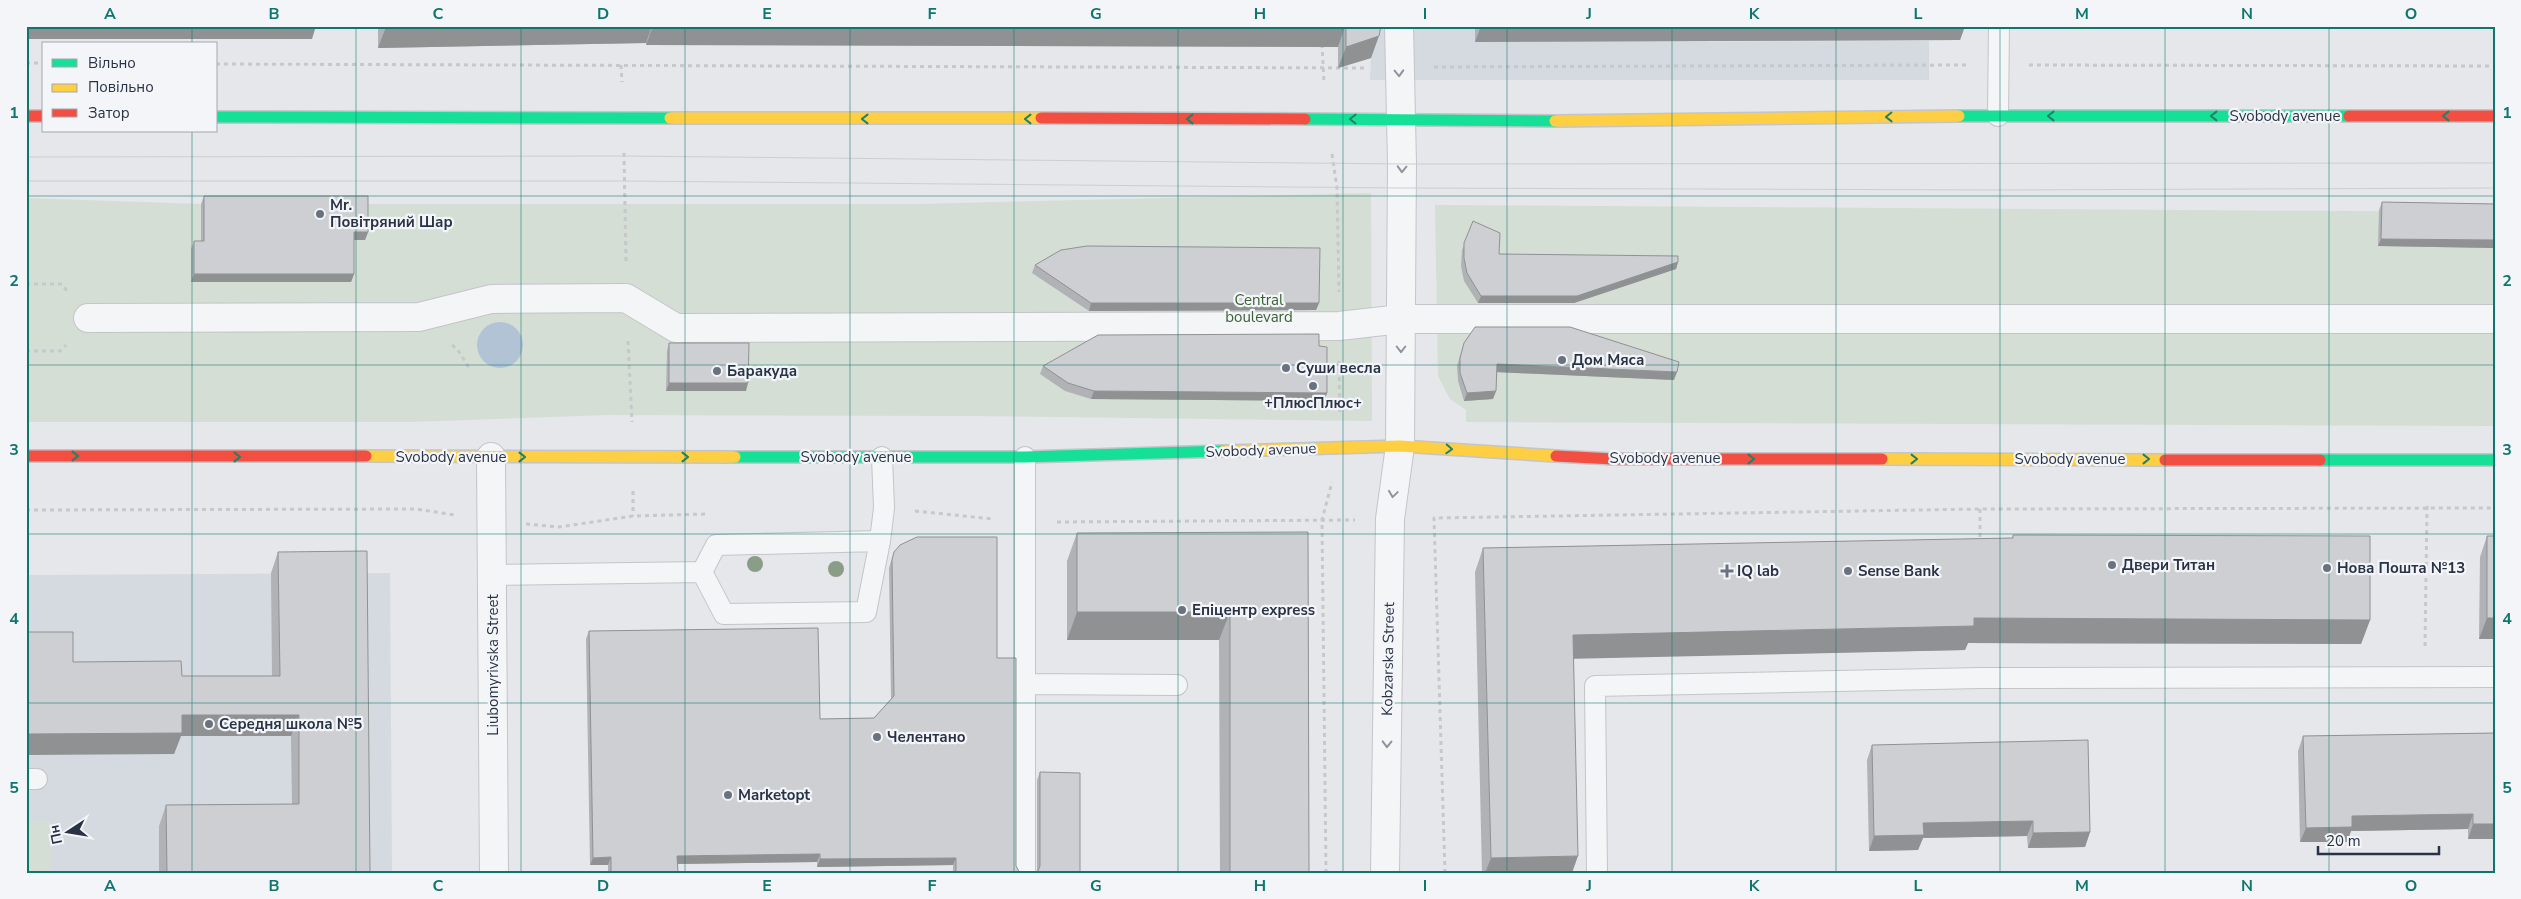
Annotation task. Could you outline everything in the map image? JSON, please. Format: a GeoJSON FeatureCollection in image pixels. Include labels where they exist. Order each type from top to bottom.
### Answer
{"type":"FeatureCollection","features":[{"type":"Feature","properties":{"kind":"main road"},"geometry":{"type":"LineString","coordinates":[[26,116],[42,116]]}},
{"type":"Feature","properties":{"kind":"main road","name":"Svobody avenue"},"geometry":{"type":"LineString","coordinates":[[218,117],[1329,118],[1529,121],[1998,116],[2495,116]]}},
{"type":"Feature","properties":{"kind":"main road","name":"Svobody avenue"},"geometry":{"type":"LineString","coordinates":[[26,456],[1025,457],[1400,446],[1613,459],[2495,460]]}},
{"type":"Feature","properties":{"kind":"street","name":"Kobzarska Street"},"geometry":{"type":"LineString","coordinates":[[1385,873],[1390,519],[1400,446],[1401,120],[1398,67],[1399,26]]}},
{"type":"Feature","properties":{"kind":"street"},"geometry":{"type":"LineString","coordinates":[[88,318],[418,317],[491,299],[626,298],[676,328],[1339,326],[1401,319],[2495,319]]}},
{"type":"Feature","properties":{"kind":"street","name":"Liubomyrivska Street"},"geometry":{"type":"LineString","coordinates":[[491,457],[494,873]]}},
{"type":"Feature","properties":{"kind":"lane"},"geometry":{"type":"LineString","coordinates":[[1998,116],[1997,64],[1999,26]]}},
{"type":"Feature","properties":{"kind":"lane"},"geometry":{"type":"LineString","coordinates":[[702,572],[724,614],[866,612],[880,541],[884,508],[882,457]]}},
{"type":"Feature","properties":{"kind":"lane"},"geometry":{"type":"LineString","coordinates":[[1025,457],[1025,873]]}},
{"type":"Feature","properties":{"kind":"lane"},"geometry":{"type":"LineString","coordinates":[[702,572],[716,546],[880,541]]}},
{"type":"Feature","properties":{"kind":"lane"},"geometry":{"type":"LineString","coordinates":[[493,575],[702,572]]}},
{"type":"Feature","properties":{"kind":"lane"},"geometry":{"type":"LineString","coordinates":[[1597,873],[1595,686],[1981,678],[2495,677]]}},
{"type":"Feature","properties":{"kind":"lane"},"geometry":{"type":"LineString","coordinates":[[1025,684],[1177,685]]}},
{"type":"Feature","properties":{"kind":"path"},"geometry":{"type":"LineString","coordinates":[[1322,35],[1322,70],[1337,188],[1340,447],[1322,520],[1326,873]]}},
{"type":"Feature","properties":{"kind":"path"},"geometry":{"type":"LineString","coordinates":[[26,63],[42,63]]}},
{"type":"Feature","properties":{"kind":"path"},"geometry":{"type":"LineString","coordinates":[[218,64],[1322,70],[1398,67],[1997,64],[2495,66]]}},
{"type":"Feature","properties":{"kind":"path"},"geometry":{"type":"LineString","coordinates":[[458,350],[469,368]]}},
{"type":"Feature","properties":{"kind":"path"},"geometry":{"type":"LineString","coordinates":[[2424,677],[2427,506]]}},
{"type":"Feature","properties":{"kind":"path"},"geometry":{"type":"LineString","coordinates":[[1445,873],[1434,518],[1980,509],[2427,506],[2495,508]]}},
{"type":"Feature","properties":{"kind":"path"},"geometry":{"type":"LineString","coordinates":[[1980,509],[1980,549]]}},
{"type":"Feature","properties":{"kind":"path"},"geometry":{"type":"LineString","coordinates":[[26,526],[27,510]]}},
{"type":"Feature","properties":{"kind":"shaded area"},"geometry":{"type":"Polygon","coordinates":[[[1380,26],[1475,26],[1475,42],[1929,41],[1929,80],[1370,80],[1371,58],[1380,26]]]}},
{"type":"Feature","properties":{"kind":"shaded area","name":"Середня школа №5"},"geometry":{"type":"Polygon","coordinates":[[[390,573],[392,873],[26,873],[26,575],[390,573]]]}},
{"type":"Feature","properties":{"kind":"green space","name":"Central boulevard"},"geometry":{"type":"Polygon","coordinates":[[[1371,193],[1372,421],[976,416],[606,415],[412,422],[26,422],[26,198],[201,204],[917,204],[1371,193]]]}},
{"type":"Feature","properties":{"kind":"green space"},"geometry":{"type":"Polygon","coordinates":[[[1435,205],[2495,212],[2495,426],[1466,422],[1466,410],[1450,399],[1438,376],[1435,205]]]}},
{"type":"Feature","properties":{"kind":"green space"},"geometry":{"type":"Polygon","coordinates":[[[26,822],[51,822],[52,873],[26,873],[26,822]]]}},
{"type":"Feature","properties":{"kind":"water"},"geometry":{"type":"Polygon","coordinates":[[[500,322],[513,326],[519,332],[523,345],[519,358],[513,364],[500,368],[487,364],[481,358],[477,345],[481,332],[487,326],[500,322]]]}},
{"type":"Feature","properties":{"kind":"building"},"geometry":{"type":"Polygon","coordinates":[[[1346,26],[1381,26],[1379,36],[1346,47],[1346,26]]]}},
{"type":"Feature","properties":{"kind":"building"},"geometry":{"type":"Polygon","coordinates":[[[204,196],[368,196],[368,232],[354,232],[354,274],[194,274],[194,241],[204,241],[204,196]]]}},
{"type":"Feature","properties":{"kind":"building"},"geometry":{"type":"Polygon","coordinates":[[[2382,202],[2495,204],[2495,240],[2381,239],[2382,202]]]}},
{"type":"Feature","properties":{"kind":"building"},"geometry":{"type":"Polygon","coordinates":[[[1473,221],[1500,233],[1499,254],[1678,256],[1678,262],[1577,296],[1481,296],[1467,273],[1464,258],[1464,243],[1473,221]]]}},
{"type":"Feature","properties":{"kind":"building"},"geometry":{"type":"Polygon","coordinates":[[[1087,246],[1320,248],[1319,303],[1091,303],[1035,265],[1061,250],[1087,246]]]}},
{"type":"Feature","properties":{"kind":"building"},"geometry":{"type":"Polygon","coordinates":[[[1475,327],[1570,327],[1679,362],[1677,372],[1497,364],[1496,391],[1467,393],[1460,373],[1460,358],[1464,343],[1475,327]]]}},
{"type":"Feature","properties":{"kind":"building"},"geometry":{"type":"Polygon","coordinates":[[[1319,334],[1319,346],[1327,347],[1327,393],[1094,391],[1068,383],[1043,366],[1098,335],[1319,334]]]}},
{"type":"Feature","properties":{"kind":"building"},"geometry":{"type":"Polygon","coordinates":[[[669,343],[749,343],[748,383],[669,383],[669,343]]]}},
{"type":"Feature","properties":{"kind":"building"},"geometry":{"type":"Polygon","coordinates":[[[1308,532],[1309,873],[1230,873],[1230,612],[1077,612],[1077,533],[1308,532]]]}},
{"type":"Feature","properties":{"kind":"building"},"geometry":{"type":"Polygon","coordinates":[[[2013,535],[2370,536],[2370,620],[1974,618],[1974,626],[1573,635],[1578,856],[1491,858],[1483,548],[2013,538],[2013,535]]]}},
{"type":"Feature","properties":{"kind":"building"},"geometry":{"type":"Polygon","coordinates":[[[2487,536],[2495,536],[2495,618],[2487,618],[2487,536]]]}},
{"type":"Feature","properties":{"kind":"building"},"geometry":{"type":"Polygon","coordinates":[[[917,537],[997,537],[997,658],[1016,658],[1016,866],[1020,873],[956,873],[956,858],[820,859],[820,854],[677,856],[678,873],[611,873],[611,857],[593,858],[589,631],[818,628],[820,719],[874,718],[894,696],[892,560],[894,552],[900,545],[917,537]]]}},
{"type":"Feature","properties":{"kind":"building"},"geometry":{"type":"Polygon","coordinates":[[[367,551],[370,873],[167,873],[166,805],[299,804],[299,715],[182,715],[182,733],[26,734],[26,632],[73,632],[73,662],[181,661],[182,676],[280,676],[278,552],[367,551]]]}},
{"type":"Feature","properties":{"kind":"building"},"geometry":{"type":"Polygon","coordinates":[[[2495,733],[2495,824],[2473,824],[2473,814],[2352,816],[2352,827],[2306,828],[2303,736],[2495,733]]]}},
{"type":"Feature","properties":{"kind":"building"},"geometry":{"type":"Polygon","coordinates":[[[2088,740],[2090,832],[2033,833],[2033,821],[1923,823],[1924,835],[1874,836],[1872,745],[2088,740]]]}},
{"type":"Feature","properties":{"kind":"building"},"geometry":{"type":"Polygon","coordinates":[[[1040,772],[1080,773],[1080,873],[1036,873],[1040,866],[1040,772]]]}},
{"type":"Feature","properties":{"kind":"tram line"},"geometry":{"type":"LineString","coordinates":[[26,157],[624,156],[1402,164],[2495,163]]}},
{"type":"Feature","properties":{"kind":"tram line"},"geometry":{"type":"LineString","coordinates":[[26,181],[624,181],[1401,188],[2001,190],[2495,188]]}},
{"type":"Feature","properties":{"kind":"traffic: fast"},"geometry":{"type":"LineString","coordinates":[[1959,116],[2349,116]]}},
{"type":"Feature","properties":{"kind":"traffic: fast"},"geometry":{"type":"LineString","coordinates":[[218,117],[670,118]]}},
{"type":"Feature","properties":{"kind":"traffic: fast"},"geometry":{"type":"LineString","coordinates":[[1305,119],[1555,121]]}},
{"type":"Feature","properties":{"kind":"traffic: fast"},"geometry":{"type":"LineString","coordinates":[[735,457],[1025,457],[1224,451]]}},
{"type":"Feature","properties":{"kind":"traffic: fast"},"geometry":{"type":"LineString","coordinates":[[2320,460],[2495,460]]}},
{"type":"Feature","properties":{"kind":"traffic: slow"},"geometry":{"type":"LineString","coordinates":[[1555,121],[1959,116]]}},
{"type":"Feature","properties":{"kind":"traffic: slow"},"geometry":{"type":"LineString","coordinates":[[670,118],[1041,118]]}},
{"type":"Feature","properties":{"kind":"traffic: slow"},"geometry":{"type":"LineString","coordinates":[[1224,451],[1400,446],[1556,456]]}},
{"type":"Feature","properties":{"kind":"traffic: slow"},"geometry":{"type":"LineString","coordinates":[[366,456],[735,457]]}},
{"type":"Feature","properties":{"kind":"traffic: slow"},"geometry":{"type":"LineString","coordinates":[[1882,459],[2165,460]]}},
{"type":"Feature","properties":{"kind":"traffic: jam"},"geometry":{"type":"LineString","coordinates":[[26,116],[42,116]]}},
{"type":"Feature","properties":{"kind":"traffic: jam"},"geometry":{"type":"LineString","coordinates":[[2349,116],[2495,116]]}},
{"type":"Feature","properties":{"kind":"traffic: jam"},"geometry":{"type":"LineString","coordinates":[[1041,118],[1305,119]]}},
{"type":"Feature","properties":{"kind":"traffic: jam"},"geometry":{"type":"LineString","coordinates":[[26,456],[366,456]]}},
{"type":"Feature","properties":{"kind":"traffic: jam"},"geometry":{"type":"LineString","coordinates":[[1556,456],[1613,459],[1882,459]]}},
{"type":"Feature","properties":{"kind":"traffic: jam"},"geometry":{"type":"LineString","coordinates":[[2165,460],[2320,460]]}},
{"type":"Feature","properties":{"kind":"place","name":"Mr. Повітряний Шар"},"geometry":{"type":"Point","coordinates":[320,214]}},
{"type":"Feature","properties":{"kind":"place","name":"Дом Мяса"},"geometry":{"type":"Point","coordinates":[1562,360]}},
{"type":"Feature","properties":{"kind":"place","name":"Суши весла"},"geometry":{"type":"Point","coordinates":[1286,368]}},
{"type":"Feature","properties":{"kind":"place","name":"Баракуда"},"geometry":{"type":"Point","coordinates":[717,371]}},
{"type":"Feature","properties":{"kind":"place","name":"+ПлюсПлюс+"},"geometry":{"type":"Point","coordinates":[1313,386]}},
{"type":"Feature","properties":{"kind":"place","name":"Двери Титан"},"geometry":{"type":"Point","coordinates":[2112,565]}},
{"type":"Feature","properties":{"kind":"place","name":"Нова Пошта №13"},"geometry":{"type":"Point","coordinates":[2327,568]}},
{"type":"Feature","properties":{"kind":"place","name":"IQ lab"},"geometry":{"type":"Point","coordinates":[1727,571]}},
{"type":"Feature","properties":{"kind":"place","name":"Sense Bank"},"geometry":{"type":"Point","coordinates":[1848,571]}},
{"type":"Feature","properties":{"kind":"place","name":"Епіцентр express"},"geometry":{"type":"Point","coordinates":[1182,610]}},
{"type":"Feature","properties":{"kind":"place","name":"Середня школа №5"},"geometry":{"type":"Point","coordinates":[209,724]}},
{"type":"Feature","properties":{"kind":"place","name":"Челентано"},"geometry":{"type":"Point","coordinates":[877,737]}},
{"type":"Feature","properties":{"kind":"place","name":"Marketopt"},"geometry":{"type":"Point","coordinates":[728,795]}}]}
